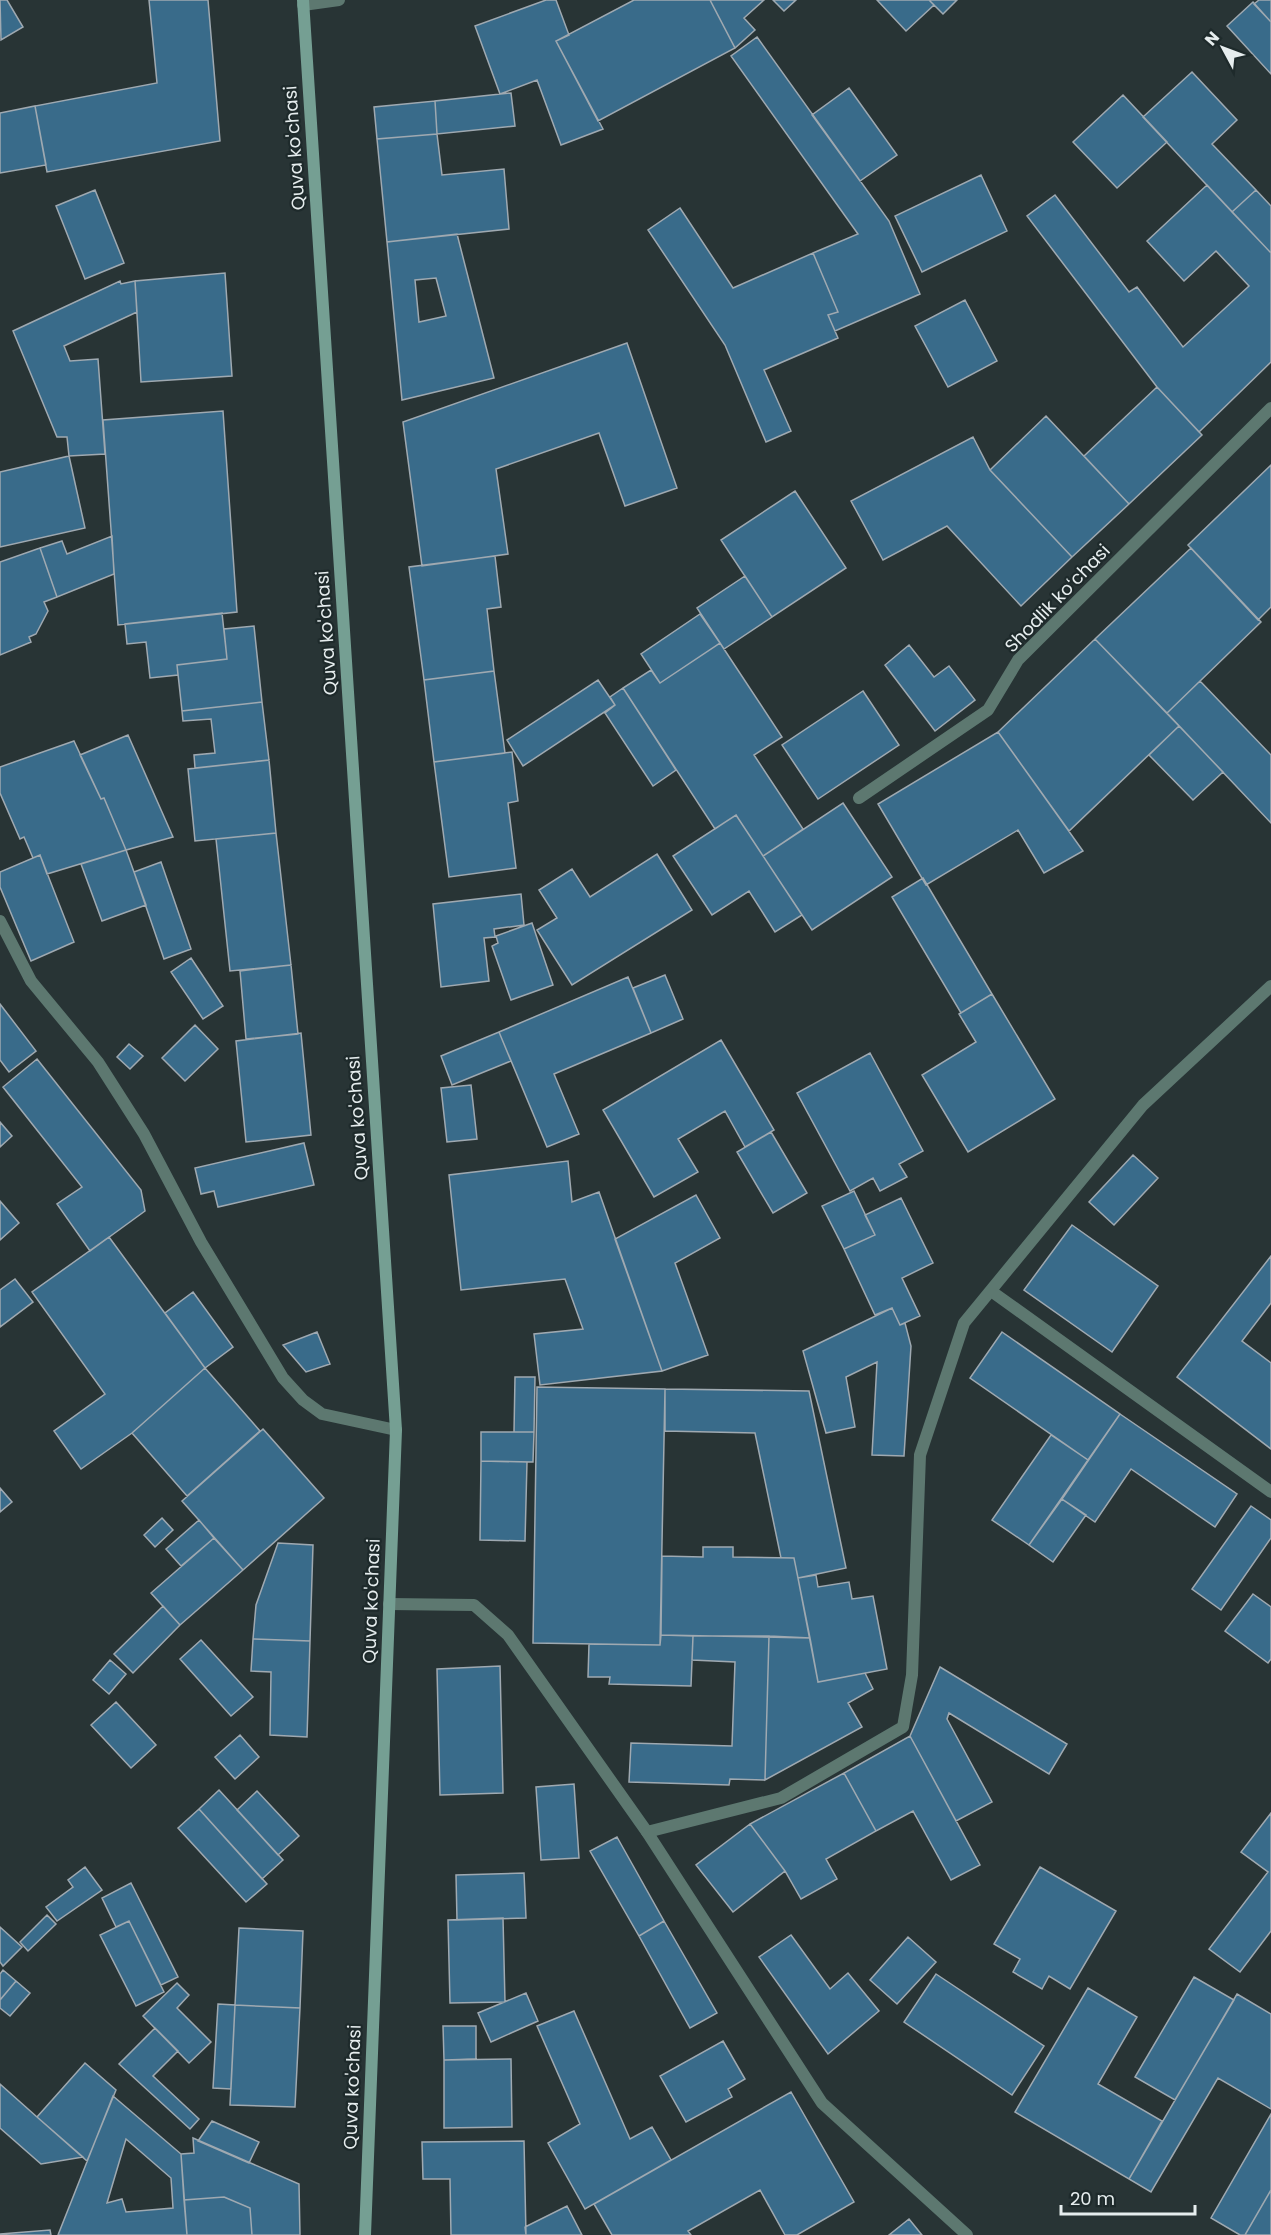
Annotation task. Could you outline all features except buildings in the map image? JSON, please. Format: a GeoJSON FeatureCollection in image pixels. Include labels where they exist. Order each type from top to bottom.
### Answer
{"type":"FeatureCollection","features":[{"type":"Feature","properties":{"kind":"main road","name":"Quva ko'chasi"},"geometry":{"type":"LineString","coordinates":[[303,3],[396,1430],[365,2235]]}},
{"type":"Feature","properties":{"kind":"street"},"geometry":{"type":"LineString","coordinates":[[303,3],[339,0]]}},
{"type":"Feature","properties":{"kind":"street","name":"Shodlik koʻchasi"},"geometry":{"type":"LineString","coordinates":[[859,798],[988,710],[1018,660],[1271,408]]}},
{"type":"Feature","properties":{"kind":"street"},"geometry":{"type":"LineString","coordinates":[[0,921],[31,981],[98,1062],[144,1134],[201,1242],[283,1378],[303,1400],[322,1414],[396,1430]]}},
{"type":"Feature","properties":{"kind":"street"},"geometry":{"type":"LineString","coordinates":[[647,1832],[781,1798],[903,1727],[912,1675],[920,1455],[964,1323],[1143,1105],[1271,986]]}},
{"type":"Feature","properties":{"kind":"street"},"geometry":{"type":"LineString","coordinates":[[991,1292],[1271,1492]]}},
{"type":"Feature","properties":{"kind":"street"},"geometry":{"type":"LineString","coordinates":[[389,1604],[474,1605],[508,1635],[647,1832],[822,2103],[967,2235]]}}]}
